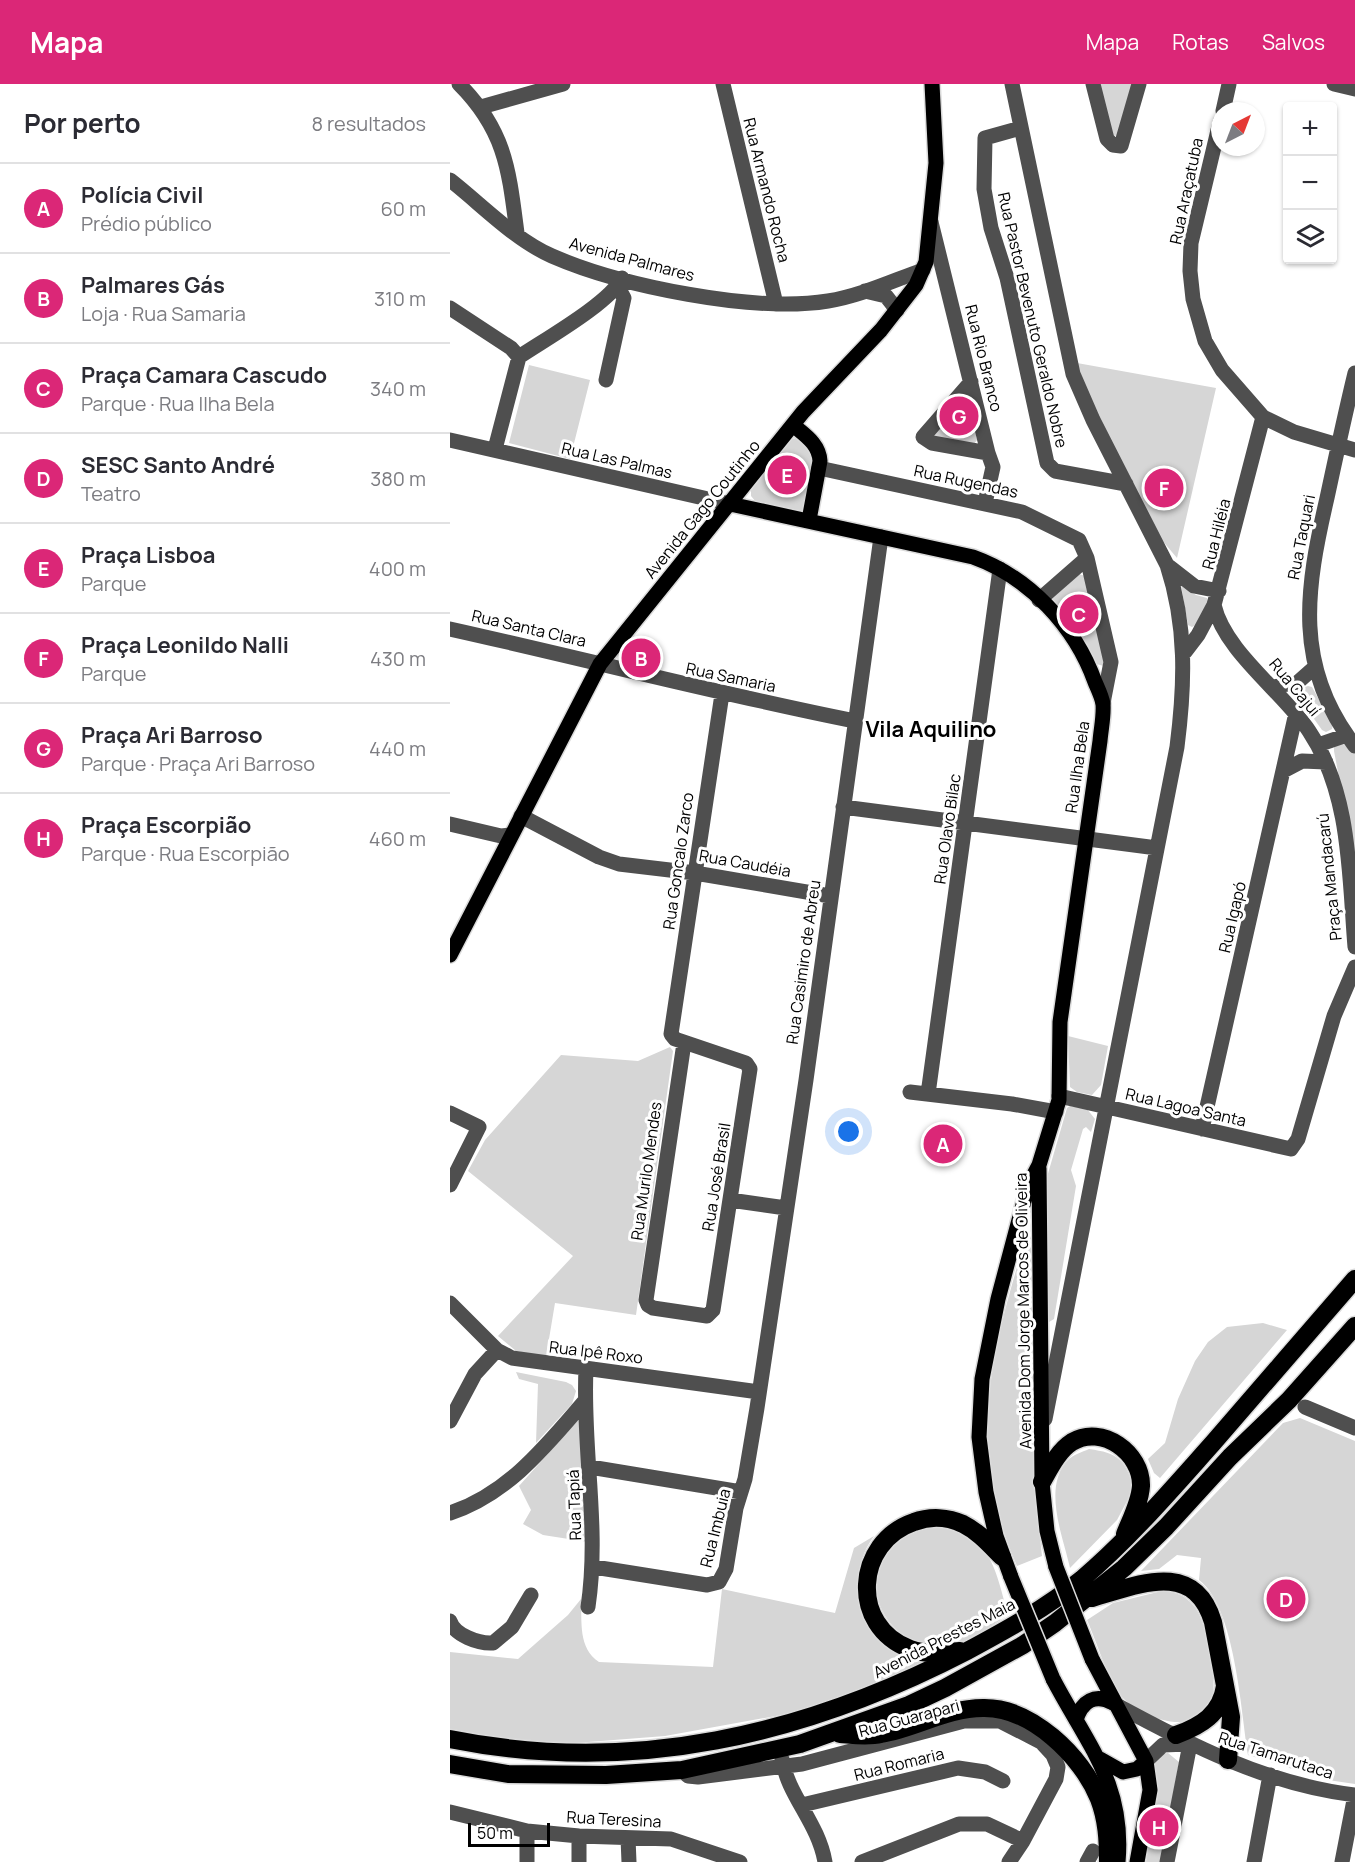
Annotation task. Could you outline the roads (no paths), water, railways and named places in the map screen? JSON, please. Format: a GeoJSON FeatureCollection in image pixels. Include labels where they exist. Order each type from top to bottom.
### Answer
{"type":"FeatureCollection","features":[{"type":"Feature","properties":{"kind":"highway","name":"Avenida Prestes Maia"},"geometry":{"type":"LineString","coordinates":[[450,1739],[496,1746],[582,1752],[623,1751],[710,1742],[774,1729],[824,1714],[898,1686],[1002,1634],[1049,1604],[1121,1543],[1166,1497],[1355,1279]]}},
{"type":"Feature","properties":{"kind":"highway"},"geometry":{"type":"LineString","coordinates":[[450,1764],[508,1774],[606,1775],[682,1770],[782,1758],[832,1734],[909,1705],[1023,1645],[1085,1601],[1124,1568],[1166,1527],[1230,1457],[1289,1400],[1355,1326]]}},
{"type":"Feature","properties":{"kind":"highway"},"geometry":{"type":"LineString","coordinates":[[1042,1482],[1062,1451],[1076,1440],[1098,1436],[1121,1448],[1134,1461],[1141,1486],[1121,1543]]}},
{"type":"Feature","properties":{"kind":"highway"},"geometry":{"type":"LineString","coordinates":[[968,1650],[925,1653],[903,1646],[889,1635],[870,1608],[867,1587],[872,1560],[890,1534],[904,1525],[923,1519],[941,1518],[972,1529],[1007,1568]]}},
{"type":"Feature","properties":{"kind":"highway"},"geometry":{"type":"LineString","coordinates":[[1085,1601],[1156,1581],[1175,1582],[1190,1587],[1199,1595],[1209,1611],[1225,1684],[1232,1724],[1228,1760]]}},
{"type":"Feature","properties":{"kind":"highway"},"geometry":{"type":"LineString","coordinates":[[1185,1741],[1195,1728],[1212,1715],[1223,1696],[1225,1684]]}},
{"type":"Feature","properties":{"kind":"highway"},"geometry":{"type":"LineString","coordinates":[[832,1734],[878,1735],[951,1712],[983,1707],[1006,1710],[1026,1719],[1059,1744],[1092,1785],[1105,1819],[1108,1862]]}},
{"type":"Feature","properties":{"kind":"main road","name":"Avenida Gago Coutinho"},"geometry":{"type":"LineString","coordinates":[[450,956],[600,664],[794,425],[897,310],[923,270],[931,222],[936,163],[932,84]]}},
{"type":"Feature","properties":{"kind":"main road"},"geometry":{"type":"LineString","coordinates":[[794,425],[817,448],[820,461],[809,520]]}},
{"type":"Feature","properties":{"kind":"main road","name":"Rua Ilha Bela"},"geometry":{"type":"LineString","coordinates":[[730,504],[972,557],[1000,569],[1039,600],[1069,628],[1080,645],[1103,703],[1100,741],[1060,1022],[1059,1096],[1039,1165]]}},
{"type":"Feature","properties":{"kind":"main road","name":"Avenida Dom Jorge Marcos de Oliveira"},"geometry":{"type":"LineString","coordinates":[[1039,1165],[1044,1428],[1042,1482],[1050,1547],[1092,1659],[1113,1703]]}},
{"type":"Feature","properties":{"kind":"main road","name":"Avenida Dom Jorge Marcos de Oliveira"},"geometry":{"type":"LineString","coordinates":[[1039,1165],[1028,1186],[998,1299],[979,1406],[979,1437],[986,1492],[1007,1568],[1053,1679],[1076,1720]]}},
{"type":"Feature","properties":{"kind":"main road"},"geometry":{"type":"LineString","coordinates":[[1118,1862],[1119,1830],[1110,1781],[1100,1759],[1076,1720],[1083,1705],[1091,1699],[1105,1698],[1113,1703],[1138,1742],[1146,1761],[1150,1790],[1137,1862]]}},
{"type":"Feature","properties":{"kind":"main road"},"geometry":{"type":"LineString","coordinates":[[1100,1759],[1123,1772],[1137,1769],[1146,1761]]}},
{"type":"Feature","properties":{"kind":"street"},"geometry":{"type":"LineString","coordinates":[[459,84],[481,107],[506,158],[517,233]]}},
{"type":"Feature","properties":{"kind":"street"},"geometry":{"type":"LineString","coordinates":[[481,107],[523,88],[563,84]]}},
{"type":"Feature","properties":{"kind":"street","name":"Rua Armando Rocha"},"geometry":{"type":"LineString","coordinates":[[723,84],[777,304]]}},
{"type":"Feature","properties":{"kind":"street"},"geometry":{"type":"LineString","coordinates":[[1012,84],[1073,374],[1167,565],[1175,589],[1185,652],[1184,697],[1177,747],[1104,1107],[1044,1428]]}},
{"type":"Feature","properties":{"kind":"street"},"geometry":{"type":"LineString","coordinates":[[1092,84],[1107,139],[1113,145],[1121,146],[1139,84]]}},
{"type":"Feature","properties":{"kind":"street"},"geometry":{"type":"LineString","coordinates":[[1224,102],[1229,84]]}},
{"type":"Feature","properties":{"kind":"street"},"geometry":{"type":"LineString","coordinates":[[1334,84],[1355,89]]}},
{"type":"Feature","properties":{"kind":"street","name":"Rua Pastor Bevenuto Geraldo Nobre"},"geometry":{"type":"LineString","coordinates":[[1021,128],[986,138],[984,189],[992,228],[1007,278],[1047,464],[1055,471],[1126,484]]}},
{"type":"Feature","properties":{"kind":"street","name":"Rua Araçatuba"},"geometry":{"type":"LineString","coordinates":[[1212,156],[1191,243],[1190,271],[1198,320],[1205,341],[1222,370],[1263,417]]}},
{"type":"Feature","properties":{"kind":"street","name":"Avenida Palmares"},"geometry":{"type":"LineString","coordinates":[[450,180],[517,233],[552,256],[620,282],[777,304],[829,301],[923,270]]}},
{"type":"Feature","properties":{"kind":"street","name":"Rua Rio Branco"},"geometry":{"type":"LineString","coordinates":[[931,222],[993,467],[986,503]]}},
{"type":"Feature","properties":{"kind":"street"},"geometry":{"type":"LineString","coordinates":[[495,449],[519,357],[620,282],[624,298],[606,380]]}},
{"type":"Feature","properties":{"kind":"street"},"geometry":{"type":"LineString","coordinates":[[865,291],[886,296],[897,310]]}},
{"type":"Feature","properties":{"kind":"street"},"geometry":{"type":"LineString","coordinates":[[450,308],[511,348],[519,357]]}},
{"type":"Feature","properties":{"kind":"street","name":"Rua Taquari"},"geometry":{"type":"LineString","coordinates":[[1351,740],[1327,700],[1315,667],[1309,607],[1311,566],[1355,373]]}},
{"type":"Feature","properties":{"kind":"street"},"geometry":{"type":"LineString","coordinates":[[971,382],[924,437],[932,443],[988,453]]}},
{"type":"Feature","properties":{"kind":"street"},"geometry":{"type":"LineString","coordinates":[[1263,417],[1294,432],[1355,450]]}},
{"type":"Feature","properties":{"kind":"street","name":"Rua Hiléia"},"geometry":{"type":"LineString","coordinates":[[1185,652],[1198,635],[1216,598],[1263,417]]}},
{"type":"Feature","properties":{"kind":"street","name":"Rua Las Palmas"},"geometry":{"type":"LineString","coordinates":[[450,440],[730,504]]}},
{"type":"Feature","properties":{"kind":"street","name":"Rua Rugendas"},"geometry":{"type":"LineString","coordinates":[[819,468],[986,503],[1033,516],[1075,537],[1082,543],[1087,558]]}},
{"type":"Feature","properties":{"kind":"street","name":"Rua Casimiro de Abreu"},"geometry":{"type":"LineString","coordinates":[[759,1392],[881,537]]}},
{"type":"Feature","properties":{"kind":"street"},"geometry":{"type":"LineString","coordinates":[[1039,600],[1087,558],[1111,662],[1103,703]]}},
{"type":"Feature","properties":{"kind":"street"},"geometry":{"type":"LineString","coordinates":[[1167,565],[1194,586],[1216,598]]}},
{"type":"Feature","properties":{"kind":"street","name":"Rua Olavo Bilac"},"geometry":{"type":"LineString","coordinates":[[928,1094],[1000,569]]}},
{"type":"Feature","properties":{"kind":"street","name":"Rua Cajuí"},"geometry":{"type":"LineString","coordinates":[[1216,598],[1221,626],[1296,713],[1318,745]]}},
{"type":"Feature","properties":{"kind":"street","name":"Rua Santa Clara"},"geometry":{"type":"LineString","coordinates":[[450,629],[600,664]]}},
{"type":"Feature","properties":{"kind":"street","name":"Rua Cajuí"},"geometry":{"type":"LineString","coordinates":[[1198,635],[1216,636],[1243,654]]}},
{"type":"Feature","properties":{"kind":"street","name":"Rua Samaria"},"geometry":{"type":"LineString","coordinates":[[600,664],[722,694],[855,721]]}},
{"type":"Feature","properties":{"kind":"street"},"geometry":{"type":"LineString","coordinates":[[1273,687],[1298,682],[1315,667]]}},
{"type":"Feature","properties":{"kind":"street","name":"Rua Goncalo Zarco"},"geometry":{"type":"LineString","coordinates":[[677,1038],[695,873],[722,694]]}},
{"type":"Feature","properties":{"kind":"street","name":"Rua Igapó"},"geometry":{"type":"LineString","coordinates":[[1202,1130],[1296,713]]}},
{"type":"Feature","properties":{"kind":"street"},"geometry":{"type":"LineString","coordinates":[[1318,745],[1351,740]]}},
{"type":"Feature","properties":{"kind":"street","name":"Praça Mandacarú"},"geometry":{"type":"LineString","coordinates":[[1318,745],[1326,762],[1344,827],[1355,947]]}},
{"type":"Feature","properties":{"kind":"street"},"geometry":{"type":"LineString","coordinates":[[1283,771],[1302,761],[1326,762]]}},
{"type":"Feature","properties":{"kind":"street"},"geometry":{"type":"LineString","coordinates":[[843,807],[1157,848]]}},
{"type":"Feature","properties":{"kind":"street","name":"Rua Caudéia"},"geometry":{"type":"LineString","coordinates":[[521,816],[612,862],[695,873],[830,896]]}},
{"type":"Feature","properties":{"kind":"street"},"geometry":{"type":"LineString","coordinates":[[450,824],[501,836],[511,835]]}},
{"type":"Feature","properties":{"kind":"street","name":"Rua Lagoa Santa"},"geometry":{"type":"LineString","coordinates":[[1059,1096],[1284,1149],[1294,1147],[1299,1138],[1334,1016],[1355,967]]}},
{"type":"Feature","properties":{"kind":"street","name":"Rua José Brasil"},"geometry":{"type":"LineString","coordinates":[[648,1305],[705,1316],[711,1314],[750,1066],[677,1038]]}},
{"type":"Feature","properties":{"kind":"street","name":"Rua Murilo Mendes"},"geometry":{"type":"LineString","coordinates":[[648,1305],[646,1300],[677,1038]]}},
{"type":"Feature","properties":{"kind":"street"},"geometry":{"type":"LineString","coordinates":[[910,1092],[1012,1104],[1056,1112]]}},
{"type":"Feature","properties":{"kind":"street"},"geometry":{"type":"LineString","coordinates":[[450,1113],[479,1127],[450,1185]]}},
{"type":"Feature","properties":{"kind":"street"},"geometry":{"type":"LineString","coordinates":[[730,1200],[786,1208]]}},
{"type":"Feature","properties":{"kind":"street","name":"Rua Ipê Roxo"},"geometry":{"type":"LineString","coordinates":[[450,1303],[497,1350],[524,1361],[759,1392]]}},
{"type":"Feature","properties":{"kind":"street"},"geometry":{"type":"LineString","coordinates":[[450,1421],[475,1374],[497,1350]]}},
{"type":"Feature","properties":{"kind":"street","name":"Rua Tapiá"},"geometry":{"type":"LineString","coordinates":[[586,1369],[584,1402],[590,1467],[594,1567],[588,1607]]}},
{"type":"Feature","properties":{"kind":"street","name":"Rua Imbuia"},"geometry":{"type":"LineString","coordinates":[[594,1567],[715,1584],[726,1569],[745,1479],[759,1392]]}},
{"type":"Feature","properties":{"kind":"street"},"geometry":{"type":"LineString","coordinates":[[450,1513],[487,1496],[520,1471],[537,1456],[584,1402]]}},
{"type":"Feature","properties":{"kind":"street"},"geometry":{"type":"LineString","coordinates":[[1305,1407],[1355,1428]]}},
{"type":"Feature","properties":{"kind":"street"},"geometry":{"type":"LineString","coordinates":[[590,1467],[741,1492]]}},
{"type":"Feature","properties":{"kind":"street"},"geometry":{"type":"LineString","coordinates":[[450,1621],[457,1632],[493,1643],[512,1627],[531,1595]]}},
{"type":"Feature","properties":{"kind":"street","name":"Rua Tamarutaca"},"geometry":{"type":"LineString","coordinates":[[1113,1703],[1185,1741],[1228,1760],[1270,1775],[1329,1791],[1355,1795]]}},
{"type":"Feature","properties":{"kind":"street","name":"Rua Guarapari"},"geometry":{"type":"LineString","coordinates":[[782,1758],[802,1764],[964,1721],[991,1720],[1007,1724],[1041,1742],[1053,1755],[1058,1767],[1056,1779],[1023,1841],[1009,1862]]}},
{"type":"Feature","properties":{"kind":"street"},"geometry":{"type":"LineString","coordinates":[[1146,1761],[1163,1745],[1185,1741],[1167,1862]]}},
{"type":"Feature","properties":{"kind":"street"},"geometry":{"type":"LineString","coordinates":[[782,1758],[785,1777],[821,1843],[825,1862]]}},
{"type":"Feature","properties":{"kind":"street","name":"Rua Romaria"},"geometry":{"type":"LineString","coordinates":[[802,1805],[958,1768],[985,1772],[1003,1781]]}},
{"type":"Feature","properties":{"kind":"street"},"geometry":{"type":"LineString","coordinates":[[1254,1862],[1270,1775]]}},
{"type":"Feature","properties":{"kind":"street"},"geometry":{"type":"LineString","coordinates":[[1342,1862],[1355,1795]]}},
{"type":"Feature","properties":{"kind":"street","name":"Rua Teresina"},"geometry":{"type":"LineString","coordinates":[[450,1812],[527,1831],[683,1842],[740,1862]]}},
{"type":"Feature","properties":{"kind":"street"},"geometry":{"type":"LineString","coordinates":[[862,1862],[958,1824],[987,1824],[1023,1841]]}},
{"type":"Feature","properties":{"kind":"street"},"geometry":{"type":"LineString","coordinates":[[527,1831],[527,1862]]}},
{"type":"Feature","properties":{"kind":"street"},"geometry":{"type":"LineString","coordinates":[[579,1836],[579,1862]]}},
{"type":"Feature","properties":{"kind":"street"},"geometry":{"type":"LineString","coordinates":[[628,1838],[629,1862]]}},
{"type":"Feature","properties":{"kind":"place","name":"Praça Ari Barroso"},"geometry":{"type":"Point","coordinates":[959,416]}},
{"type":"Feature","properties":{"kind":"place","name":"Praça Lisboa"},"geometry":{"type":"Point","coordinates":[787,475]}},
{"type":"Feature","properties":{"kind":"place","name":"Praça Leonildo Nalli"},"geometry":{"type":"Point","coordinates":[1164,488]}},
{"type":"Feature","properties":{"kind":"place","name":"Praça Camara Cascudo"},"geometry":{"type":"Point","coordinates":[1079,614]}},
{"type":"Feature","properties":{"kind":"place","name":"Palmares Gás"},"geometry":{"type":"Point","coordinates":[641,658]}},
{"type":"Feature","properties":{"kind":"place","name":"Polícia Civil"},"geometry":{"type":"Point","coordinates":[943,1144]}},
{"type":"Feature","properties":{"kind":"place","name":"SESC Santo André"},"geometry":{"type":"Point","coordinates":[1286,1599]}},
{"type":"Feature","properties":{"kind":"place","name":"Praça Escorpião"},"geometry":{"type":"Point","coordinates":[1159,1827]}},
{"type":"Feature","properties":{"kind":"district","name":"Vila Aquilino"},"geometry":{"type":"Point","coordinates":[931,729]}}]}
